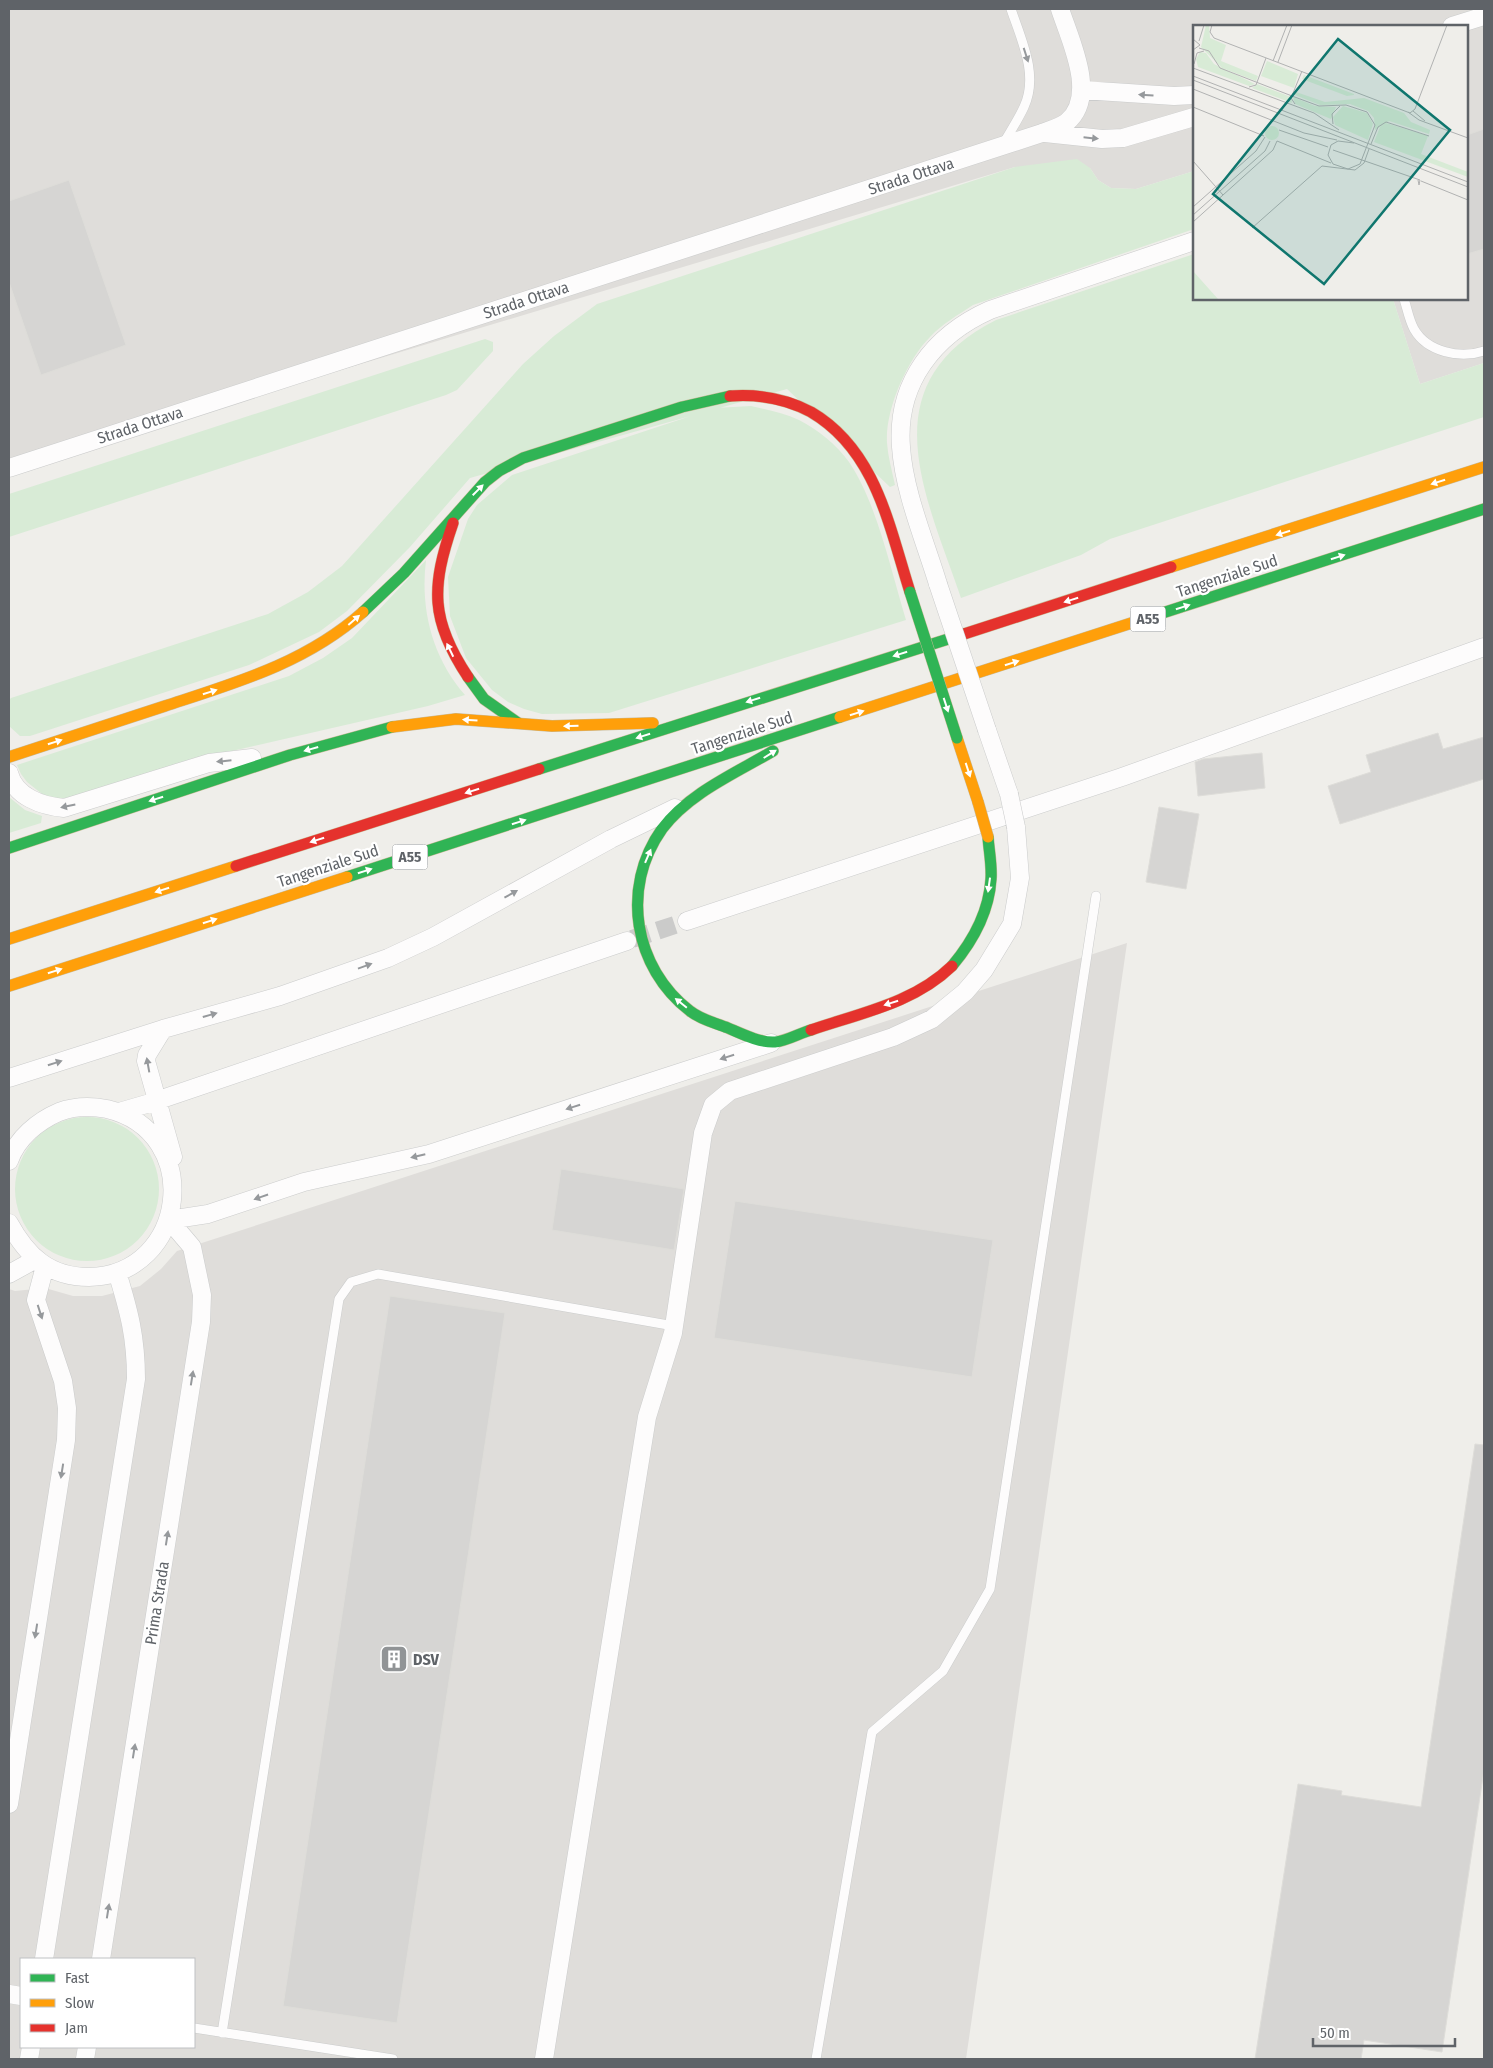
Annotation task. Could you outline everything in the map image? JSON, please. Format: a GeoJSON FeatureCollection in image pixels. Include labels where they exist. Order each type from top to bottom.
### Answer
{"type":"FeatureCollection","features":[{"type":"Feature","properties":{"kind":"highway"},"geometry":{"type":"LineString","coordinates":[[9,758],[248,679],[283,665],[315,648],[344,629],[372,604],[456,515],[475,492],[496,473],[523,458],[714,398],[764,396],[786,401],[825,421],[858,454],[870,474],[880,499],[978,802],[988,837],[991,881],[984,910],[974,936],[949,969],[929,986],[907,998],[774,1042],[731,1029],[693,1013],[673,997],[647,959],[640,941],[636,900],[641,872],[653,843],[671,819],[695,798],[811,728]]}},
{"type":"Feature","properties":{"kind":"highway","name":"Tangenziale Sud"},"geometry":{"type":"LineString","coordinates":[[9,939],[1484,467]]}},
{"type":"Feature","properties":{"kind":"highway","name":"Tangenziale Sud"},"geometry":{"type":"LineString","coordinates":[[9,986],[1484,510]]}},
{"type":"Feature","properties":{"kind":"highway"},"geometry":{"type":"LineString","coordinates":[[456,515],[442,552],[436,590],[438,616],[444,637],[455,660],[484,699],[518,723]]}},
{"type":"Feature","properties":{"kind":"highway"},"geometry":{"type":"LineString","coordinates":[[9,848],[290,755],[379,730],[419,722],[456,719],[552,726],[689,721]]}},
{"type":"Feature","properties":{"kind":"street"},"geometry":{"type":"LineString","coordinates":[[1060,9],[1076,60],[1082,90],[1174,96],[1193,95]]}},
{"type":"Feature","properties":{"kind":"street"},"geometry":{"type":"LineString","coordinates":[[1455,25],[1484,16]]}},
{"type":"Feature","properties":{"kind":"street","name":"Strada Ottava"},"geometry":{"type":"LineString","coordinates":[[9,468],[1042,133],[1066,123],[1079,109],[1082,90]]}},
{"type":"Feature","properties":{"kind":"street","name":"Strada Ottava"},"geometry":{"type":"LineString","coordinates":[[1042,133],[1102,139],[1123,138],[1193,117]]}},
{"type":"Feature","properties":{"kind":"street"},"geometry":{"type":"LineString","coordinates":[[544,2059],[646,1417],[674,1326],[703,1133],[713,1105],[730,1091],[893,1037],[932,1019],[966,992],[984,970],[1012,924],[1020,878],[1016,828],[1009,794],[938,584],[906,479],[901,447],[902,420],[909,388],[927,358],[948,334],[972,318],[990,310],[1193,241]]}},
{"type":"Feature","properties":{"kind":"street"},"geometry":{"type":"LineString","coordinates":[[687,921],[1122,777],[1484,647]]}},
{"type":"Feature","properties":{"kind":"street"},"geometry":{"type":"LineString","coordinates":[[9,773],[18,789],[29,798],[52,807],[64,808],[209,763],[290,755]]}},
{"type":"Feature","properties":{"kind":"street"},"geometry":{"type":"LineString","coordinates":[[9,1078],[163,1029],[280,996],[388,958],[433,937],[611,839],[695,798]]}},
{"type":"Feature","properties":{"kind":"street"},"geometry":{"type":"LineString","coordinates":[[119,1112],[158,1101],[627,941]]}},
{"type":"Feature","properties":{"kind":"street"},"geometry":{"type":"LineString","coordinates":[[9,1223],[20,1243],[41,1263],[62,1273],[80,1277],[117,1272],[134,1264],[149,1252],[169,1220],[174,1197],[172,1152],[146,1061],[147,1054],[163,1029]]}},
{"type":"Feature","properties":{"kind":"street"},"geometry":{"type":"LineString","coordinates":[[169,1220],[208,1214],[304,1182],[429,1154],[774,1042]]}},
{"type":"Feature","properties":{"kind":"street"},"geometry":{"type":"LineString","coordinates":[[9,1161],[24,1136],[43,1119],[68,1109],[94,1106],[119,1112],[139,1124],[156,1140],[170,1167],[174,1197]]}},
{"type":"Feature","properties":{"kind":"street","name":"Prima Strada"},"geometry":{"type":"LineString","coordinates":[[101,1958],[201,1322],[202,1295],[172,1152]]}},
{"type":"Feature","properties":{"kind":"street","name":"Prima Strada"},"geometry":{"type":"LineString","coordinates":[[169,1220],[192,1247]]}},
{"type":"Feature","properties":{"kind":"street"},"geometry":{"type":"LineString","coordinates":[[9,1274],[41,1263]]}},
{"type":"Feature","properties":{"kind":"street"},"geometry":{"type":"LineString","coordinates":[[9,1804],[66,1440],[67,1408],[63,1381],[36,1300],[41,1263]]}},
{"type":"Feature","properties":{"kind":"street"},"geometry":{"type":"LineString","coordinates":[[44,1958],[136,1379],[136,1345],[128,1307],[117,1272]]}},
{"type":"Feature","properties":{"kind":"lane"},"geometry":{"type":"LineString","coordinates":[[1002,146],[1025,105],[1030,84],[1029,64],[1011,9]]}},
{"type":"Feature","properties":{"kind":"lane"},"geometry":{"type":"LineString","coordinates":[[1404,300],[1414,329],[1426,344],[1451,354],[1472,355],[1484,351]]}},
{"type":"Feature","properties":{"kind":"lane"},"geometry":{"type":"LineString","coordinates":[[816,2059],[872,1732],[944,1671],[990,1590],[1096,896]]}},
{"type":"Feature","properties":{"kind":"lane"},"geometry":{"type":"LineString","coordinates":[[222,2033],[339,1299],[351,1282],[378,1274],[674,1326]]}},
{"type":"Feature","properties":{"kind":"lane"},"geometry":{"type":"LineString","coordinates":[[195,2028],[393,2059]]}},
{"type":"Feature","properties":{"kind":"shaded area"},"geometry":{"type":"Polygon","coordinates":[[[9,9],[1484,9],[1484,363],[1420,384],[1393,300],[1468,300],[1468,25],[1193,25],[1193,171],[1136,189],[1111,188],[1098,180],[1090,168],[1015,167],[9,470],[9,9]]]}},
{"type":"Feature","properties":{"kind":"shaded area"},"geometry":{"type":"Polygon","coordinates":[[[1127,943],[966,2059],[9,2059],[9,1289],[15,1291],[45,1288],[73,1296],[102,1296],[140,1286],[161,1269],[177,1251],[1127,943]]]}},
{"type":"Feature","properties":{"kind":"green space"},"geometry":{"type":"Polygon","coordinates":[[[1077,159],[1090,168],[1098,180],[1111,188],[1136,189],[1193,171],[1193,229],[973,305],[940,328],[921,347],[913,359],[899,386],[894,401],[887,430],[887,443],[895,485],[890,487],[787,389],[470,478],[410,547],[347,611],[319,632],[249,665],[30,736],[20,736],[9,726],[9,700],[11,698],[268,614],[308,592],[342,566],[523,364],[554,336],[597,304],[1015,167],[1077,159]]]}},
{"type":"Feature","properties":{"kind":"green space"},"geometry":{"type":"Polygon","coordinates":[[[1193,254],[1193,300],[1393,300],[1420,384],[1484,363],[1484,417],[1110,539],[1081,555],[961,598],[923,482],[917,445],[919,409],[932,376],[956,346],[996,320],[1193,254]]]}},
{"type":"Feature","properties":{"kind":"green space"},"geometry":{"type":"Polygon","coordinates":[[[485,339],[493,342],[493,351],[457,390],[446,395],[9,537],[9,494],[485,339]]]}},
{"type":"Feature","properties":{"kind":"green space"},"geometry":{"type":"Polygon","coordinates":[[[751,406],[787,415],[806,424],[833,444],[849,462],[868,497],[889,559],[906,620],[609,713],[542,714],[508,702],[492,690],[466,658],[450,616],[448,577],[468,519],[477,505],[512,475],[715,408],[751,406]]]}},
{"type":"Feature","properties":{"kind":"green space"},"geometry":{"type":"Polygon","coordinates":[[[426,560],[425,596],[431,632],[444,665],[465,695],[428,706],[210,756],[79,799],[47,798],[27,782],[21,774],[17,765],[289,676],[323,658],[352,638],[426,560]]]}},
{"type":"Feature","properties":{"kind":"green space"},"geometry":{"type":"Polygon","coordinates":[[[9,797],[25,810],[42,816],[41,823],[9,833],[9,797]]]}},
{"type":"Feature","properties":{"kind":"green space"},"geometry":{"type":"Polygon","coordinates":[[[87,1117],[115,1122],[138,1138],[154,1161],[159,1189],[154,1217],[138,1240],[115,1256],[87,1261],[59,1256],[36,1240],[20,1217],[15,1189],[20,1161],[36,1138],[59,1122],[87,1117]]]}},
{"type":"Feature","properties":{"kind":"building"},"geometry":{"type":"Polygon","coordinates":[[[1484,129],[1484,249],[1468,254],[1468,135],[1484,129]]]}},
{"type":"Feature","properties":{"kind":"building"},"geometry":{"type":"Polygon","coordinates":[[[69,180],[126,345],[41,375],[9,282],[9,201],[69,180]]]}},
{"type":"Feature","properties":{"kind":"building"},"geometry":{"type":"Polygon","coordinates":[[[1438,733],[1443,749],[1484,737],[1484,779],[1340,824],[1328,786],[1371,772],[1366,755],[1438,733]]]}},
{"type":"Feature","properties":{"kind":"building"},"geometry":{"type":"Polygon","coordinates":[[[1262,753],[1265,788],[1198,796],[1195,762],[1203,759],[1262,753]]]}},
{"type":"Feature","properties":{"kind":"building"},"geometry":{"type":"Polygon","coordinates":[[[1159,807],[1199,814],[1186,889],[1146,882],[1159,807]]]}},
{"type":"Feature","properties":{"kind":"building"},"geometry":{"type":"Polygon","coordinates":[[[561,1169],[684,1189],[674,1250],[552,1230],[561,1169]]]}},
{"type":"Feature","properties":{"kind":"building"},"geometry":{"type":"Polygon","coordinates":[[[735,1201],[993,1240],[972,1377],[714,1338],[735,1201]]]}},
{"type":"Feature","properties":{"kind":"building","name":"DSV"},"geometry":{"type":"Polygon","coordinates":[[[390,1296],[505,1313],[397,2023],[283,2006],[390,1296]]]}},
{"type":"Feature","properties":{"kind":"building"},"geometry":{"type":"Polygon","coordinates":[[[1475,1444],[1484,1445],[1484,1770],[1442,2052],[1364,2040],[1361,2059],[1255,2059],[1298,1784],[1342,1791],[1341,1795],[1421,1807],[1475,1444]]]}},
{"type":"Feature","properties":{"kind":"tunnel"},"geometry":{"type":"LineString","coordinates":[[632,939],[687,921]]}},
{"type":"Feature","properties":{"kind":"traffic: fast"},"geometry":{"type":"LineString","coordinates":[[363,612],[404,573],[485,482],[499,471],[523,458],[682,407],[730,396]]}},
{"type":"Feature","properties":{"kind":"traffic: fast"},"geometry":{"type":"LineString","coordinates":[[1147,618],[1484,509]]}},
{"type":"Feature","properties":{"kind":"traffic: fast"},"geometry":{"type":"LineString","coordinates":[[910,592],[957,738]]}},
{"type":"Feature","properties":{"kind":"traffic: fast"},"geometry":{"type":"LineString","coordinates":[[539,769],[964,634]]}},
{"type":"Feature","properties":{"kind":"traffic: fast"},"geometry":{"type":"LineString","coordinates":[[468,677],[484,699],[518,723]]}},
{"type":"Feature","properties":{"kind":"traffic: fast"},"geometry":{"type":"LineString","coordinates":[[347,877],[840,717]]}},
{"type":"Feature","properties":{"kind":"traffic: fast"},"geometry":{"type":"LineString","coordinates":[[9,848],[290,755],[392,727]]}},
{"type":"Feature","properties":{"kind":"traffic: fast"},"geometry":{"type":"LineString","coordinates":[[773,751],[699,794],[673,816],[662,829],[649,852],[641,876],[638,901],[639,926],[645,950],[656,973],[671,993],[694,1014],[751,1038],[769,1042],[784,1040],[811,1030]]}},
{"type":"Feature","properties":{"kind":"traffic: fast"},"geometry":{"type":"LineString","coordinates":[[952,966],[979,926],[987,903],[991,874],[988,837]]}},
{"type":"Feature","properties":{"kind":"traffic: slow"},"geometry":{"type":"LineString","coordinates":[[1171,567],[1484,467]]}},
{"type":"Feature","properties":{"kind":"traffic: slow"},"geometry":{"type":"LineString","coordinates":[[9,757],[217,689],[269,670],[318,645],[341,630],[363,612]]}},
{"type":"Feature","properties":{"kind":"traffic: slow"},"geometry":{"type":"LineString","coordinates":[[840,717],[1147,618]]}},
{"type":"Feature","properties":{"kind":"traffic: slow"},"geometry":{"type":"LineString","coordinates":[[392,727],[456,719],[552,726],[653,723]]}},
{"type":"Feature","properties":{"kind":"traffic: slow"},"geometry":{"type":"LineString","coordinates":[[957,738],[978,802]]}},
{"type":"Feature","properties":{"kind":"traffic: slow"},"geometry":{"type":"LineString","coordinates":[[978,802],[988,837]]}},
{"type":"Feature","properties":{"kind":"traffic: slow"},"geometry":{"type":"LineString","coordinates":[[9,939],[236,866]]}},
{"type":"Feature","properties":{"kind":"traffic: slow"},"geometry":{"type":"LineString","coordinates":[[9,986],[347,877]]}},
{"type":"Feature","properties":{"kind":"traffic: jam"},"geometry":{"type":"LineString","coordinates":[[730,396],[772,398],[801,407],[833,428],[851,447],[865,468],[887,516],[910,592]]}},
{"type":"Feature","properties":{"kind":"traffic: jam"},"geometry":{"type":"LineString","coordinates":[[453,523],[441,566],[438,603],[447,638],[468,677]]}},
{"type":"Feature","properties":{"kind":"traffic: jam"},"geometry":{"type":"LineString","coordinates":[[964,634],[1171,567]]}},
{"type":"Feature","properties":{"kind":"traffic: jam"},"geometry":{"type":"LineString","coordinates":[[236,866],[539,769]]}},
{"type":"Feature","properties":{"kind":"traffic: jam"},"geometry":{"type":"LineString","coordinates":[[811,1030],[886,1006],[904,998],[937,979],[952,966]]}},
{"type":"Feature","properties":{"kind":"place","name":"DSV"},"geometry":{"type":"Point","coordinates":[394,1659]}}]}
